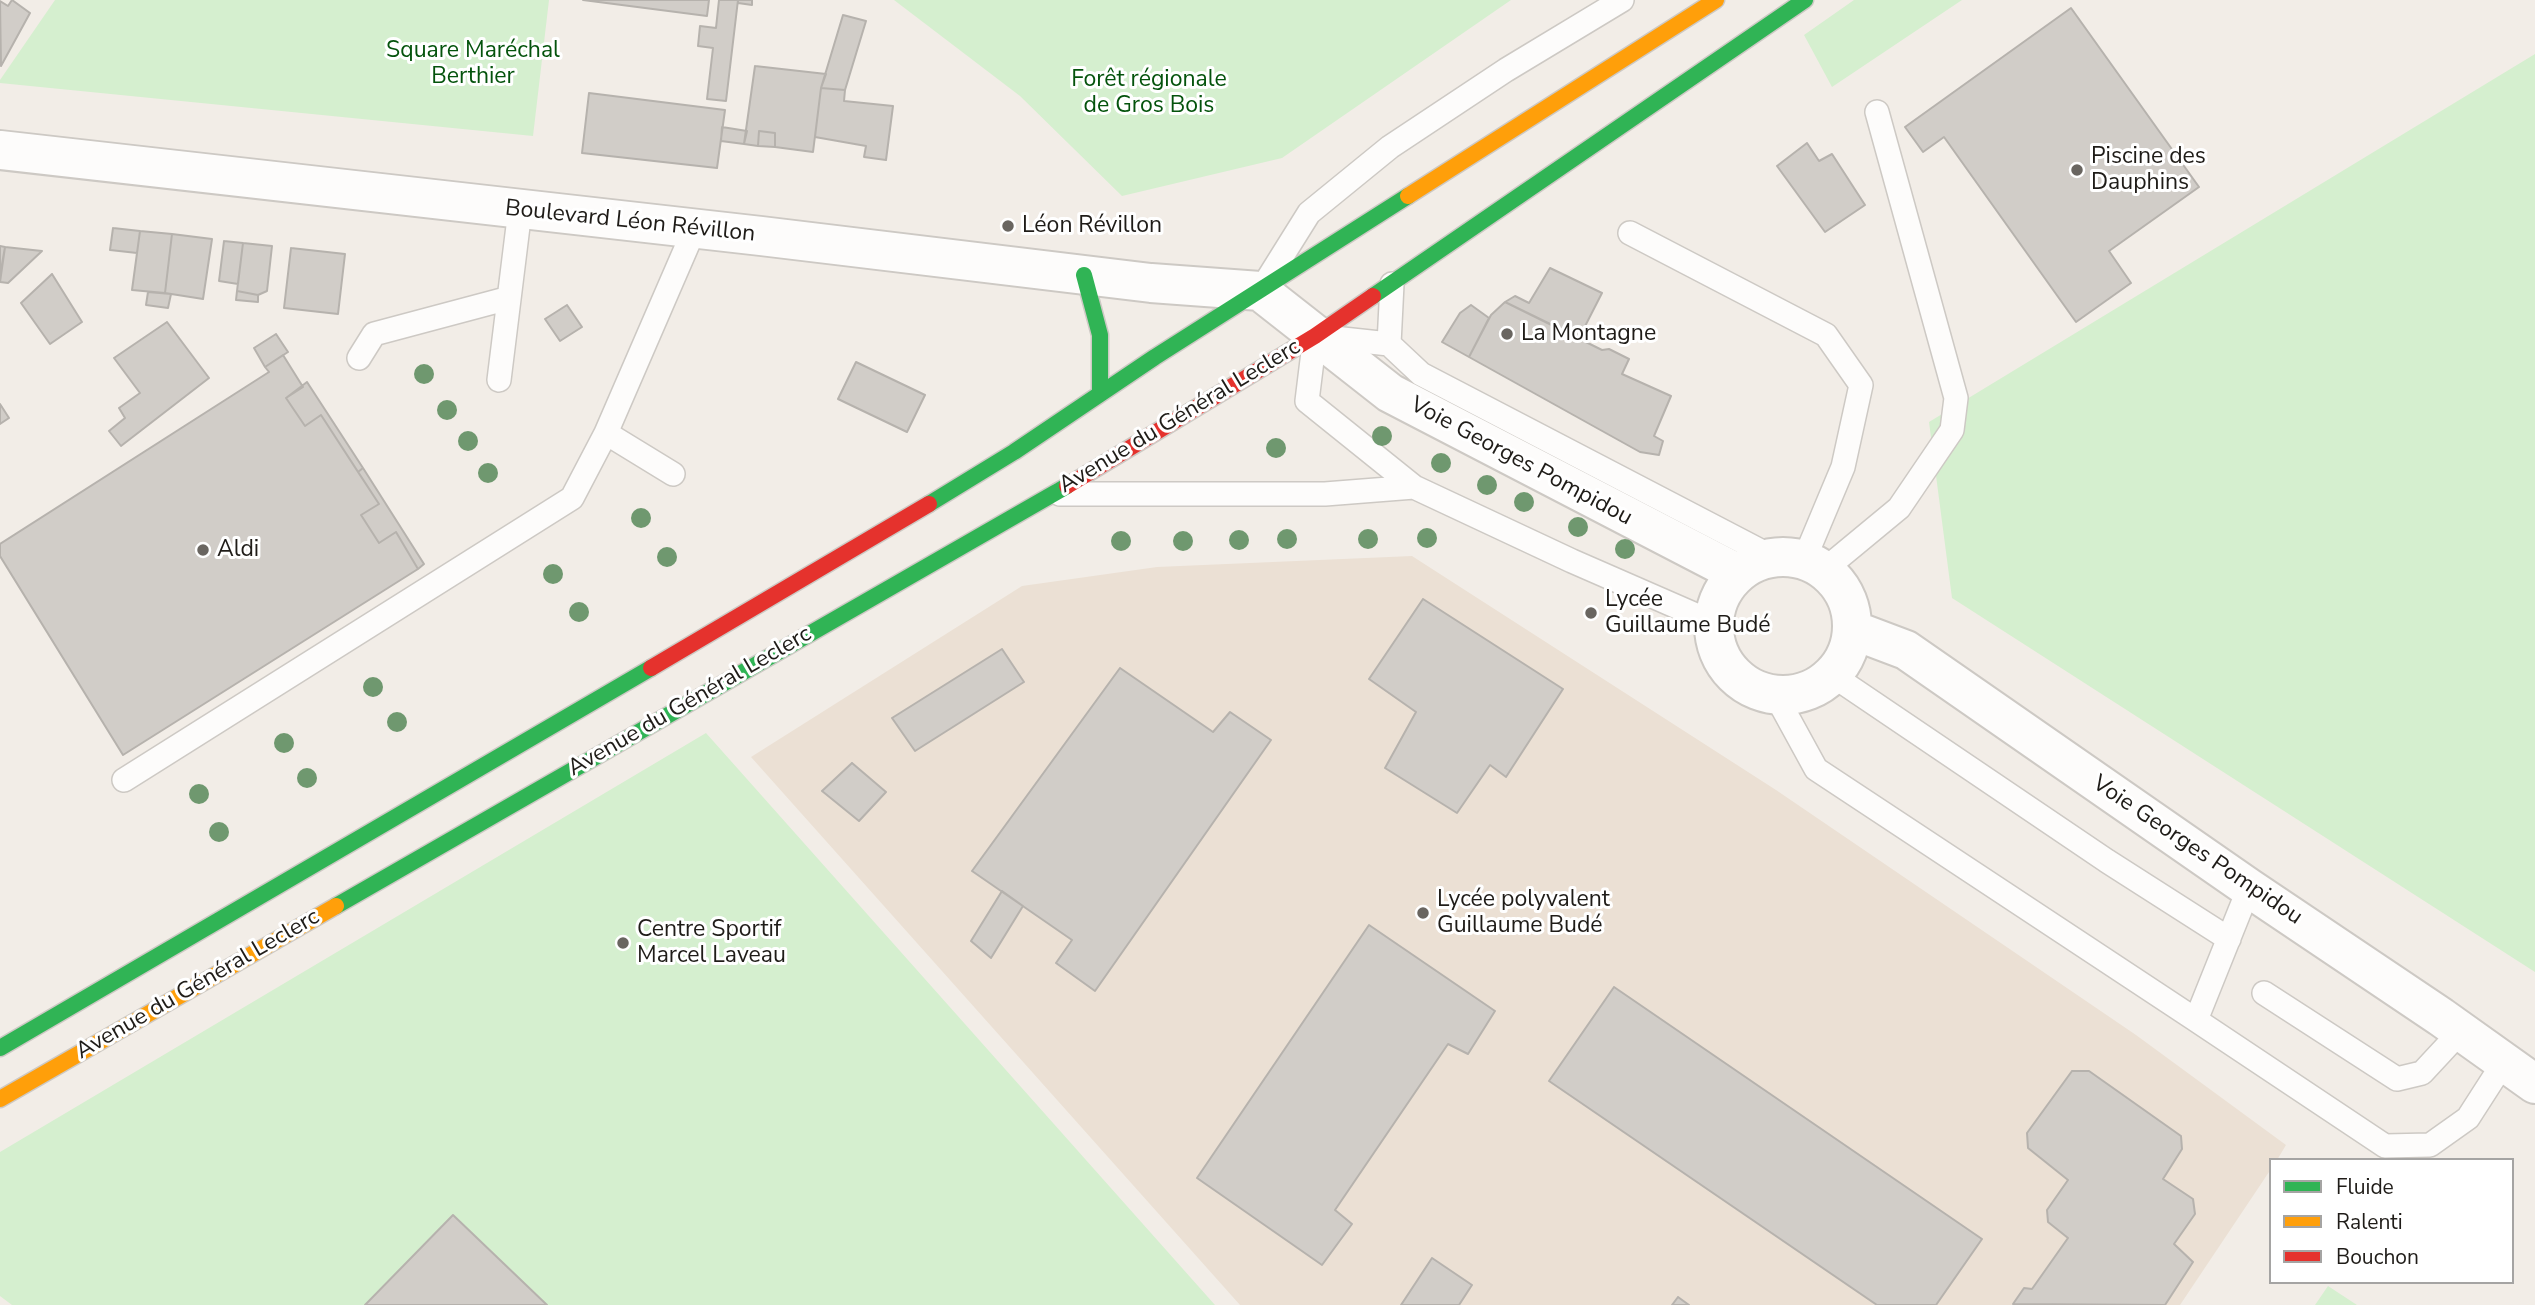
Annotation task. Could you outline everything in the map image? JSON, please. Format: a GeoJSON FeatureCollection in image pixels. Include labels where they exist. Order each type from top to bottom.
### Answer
{"type":"FeatureCollection","features":[{"type":"Feature","properties":{"kind":"main road"},"geometry":{"type":"LineString","coordinates":[[1260,291],[1716,0]]}},
{"type":"Feature","properties":{"kind":"main road"},"geometry":{"type":"LineString","coordinates":[[1315,336],[1805,0]]}},
{"type":"Feature","properties":{"kind":"main road"},"geometry":{"type":"LineString","coordinates":[[1084,275],[1100,335],[1100,394]]}},
{"type":"Feature","properties":{"kind":"main road","name":"Avenue du Général Leclerc"},"geometry":{"type":"LineString","coordinates":[[0,1048],[874,538],[1014,452],[1260,291]]}},
{"type":"Feature","properties":{"kind":"main road","name":"Avenue du Général Leclerc"},"geometry":{"type":"LineString","coordinates":[[0,1099],[1053,494],[1315,336]]}},
{"type":"Feature","properties":{"kind":"street","name":"Boulevard Léon Révillon"},"geometry":{"type":"LineString","coordinates":[[0,150],[1151,283],[1260,291]]}},
{"type":"Feature","properties":{"kind":"street","name":"Avenue du Général Leclerc"},"geometry":{"type":"LineString","coordinates":[[1260,291],[1315,336]]}},
{"type":"Feature","properties":{"kind":"street","name":"Voie Georges Pompidou"},"geometry":{"type":"LineString","coordinates":[[1315,336],[1390,393],[1686,549],[1737,573]]}},
{"type":"Feature","properties":{"kind":"street"},"geometry":{"type":"LineString","coordinates":[[1763,559],[1801,563],[1840,586],[1851,607],[1853,630],[1846,657],[1829,680],[1804,693],[1776,696],[1755,690],[1736,678],[1722,660],[1715,638],[1714,623],[1720,598],[1737,573],[1763,559]]}},
{"type":"Feature","properties":{"kind":"street","name":"Voie Georges Pompidou"},"geometry":{"type":"LineString","coordinates":[[1853,630],[1906,650],[2535,1084]]}},
{"type":"Feature","properties":{"kind":"lane","name":"Avenue du Général Leclerc"},"geometry":{"type":"LineString","coordinates":[[1260,291],[1309,213],[1390,147],[1506,71],[1622,0]]}},
{"type":"Feature","properties":{"kind":"lane"},"geometry":{"type":"LineString","coordinates":[[1801,563],[1899,508],[1952,429],[1956,398],[1877,112]]}},
{"type":"Feature","properties":{"kind":"lane"},"geometry":{"type":"LineString","coordinates":[[499,380],[520,210]]}},
{"type":"Feature","properties":{"kind":"lane"},"geometry":{"type":"LineString","coordinates":[[124,780],[572,498],[606,433],[694,230]]}},
{"type":"Feature","properties":{"kind":"lane"},"geometry":{"type":"LineString","coordinates":[[1630,233],[1826,335],[1861,385],[1843,467],[1801,563]]}},
{"type":"Feature","properties":{"kind":"lane"},"geometry":{"type":"LineString","coordinates":[[1389,344],[1392,284]]}},
{"type":"Feature","properties":{"kind":"lane"},"geometry":{"type":"LineString","coordinates":[[359,359],[374,334],[509,298]]}},
{"type":"Feature","properties":{"kind":"lane"},"geometry":{"type":"LineString","coordinates":[[1714,623],[1413,487],[1307,401],[1315,336],[1389,344],[1421,374],[1801,563]]}},
{"type":"Feature","properties":{"kind":"lane"},"geometry":{"type":"LineString","coordinates":[[606,433],[673,474]]}},
{"type":"Feature","properties":{"kind":"lane"},"geometry":{"type":"LineString","coordinates":[[1053,494],[1325,494],[1413,487]]}},
{"type":"Feature","properties":{"kind":"lane"},"geometry":{"type":"LineString","coordinates":[[1832,675],[2107,861],[2229,939]]}},
{"type":"Feature","properties":{"kind":"lane"},"geometry":{"type":"LineString","coordinates":[[1776,696],[1816,769],[2385,1146],[2430,1145],[2468,1118],[2504,1062]]}},
{"type":"Feature","properties":{"kind":"lane"},"geometry":{"type":"LineString","coordinates":[[2196,1020],[2249,888]]}},
{"type":"Feature","properties":{"kind":"lane"},"geometry":{"type":"LineString","coordinates":[[2264,993],[2397,1079],[2422,1073],[2461,1031]]}},
{"type":"Feature","properties":{"kind":"shaded area","name":"Lycée polyvalent Guillaume Budé"},"geometry":{"type":"Polygon","coordinates":[[[1412,556],[1776,790],[2136,1035],[2286,1145],[2278,1158],[2269,1158],[2269,1172],[2180,1305],[1240,1305],[751,757],[1022,586],[1157,567],[1412,556]]]}},
{"type":"Feature","properties":{"kind":"green space","name":"Square Maréchal Berthier"},"geometry":{"type":"Polygon","coordinates":[[[55,0],[549,0],[533,136],[0,83],[55,0]]]}},
{"type":"Feature","properties":{"kind":"green space","name":"Forêt régionale de Gros Bois"},"geometry":{"type":"Polygon","coordinates":[[[894,0],[1511,0],[1282,158],[1122,196],[1020,96],[894,0]]]}},
{"type":"Feature","properties":{"kind":"green space"},"geometry":{"type":"Polygon","coordinates":[[[1854,0],[1962,0],[1832,87],[1804,35],[1854,0]]]}},
{"type":"Feature","properties":{"kind":"green space"},"geometry":{"type":"Polygon","coordinates":[[[2535,54],[2535,972],[1952,598],[1929,422],[2535,54]]]}},
{"type":"Feature","properties":{"kind":"green space","name":"Centre Sportif Marcel Laveau"},"geometry":{"type":"Polygon","coordinates":[[[706,733],[1215,1305],[12,1305],[0,1296],[0,1152],[706,733]]]}},
{"type":"Feature","properties":{"kind":"green space"},"geometry":{"type":"Polygon","coordinates":[[[2328,1286],[2357,1305],[2315,1305],[2328,1286]]]}},
{"type":"Feature","properties":{"kind":"building"},"geometry":{"type":"Polygon","coordinates":[[[12,0],[30,13],[1,66],[0,1],[8,6],[12,0]]]}},
{"type":"Feature","properties":{"kind":"building"},"geometry":{"type":"Polygon","coordinates":[[[583,0],[709,0],[707,16],[583,0]]]}},
{"type":"Feature","properties":{"kind":"building"},"geometry":{"type":"Polygon","coordinates":[[[719,0],[738,0],[726,101],[707,99],[713,48],[698,46],[700,26],[716,28],[719,0]]]}},
{"type":"Feature","properties":{"kind":"building"},"geometry":{"type":"Polygon","coordinates":[[[738,0],[752,0],[752,5],[738,3],[738,0]]]}},
{"type":"Feature","properties":{"kind":"building","name":"Piscine des Dauphins"},"geometry":{"type":"Polygon","coordinates":[[[2071,8],[2199,187],[2109,251],[2131,283],[2076,322],[1944,137],[1923,152],[1905,127],[2071,8]]]}},
{"type":"Feature","properties":{"kind":"building"},"geometry":{"type":"Polygon","coordinates":[[[843,15],[866,21],[845,90],[821,88],[843,15]]]}},
{"type":"Feature","properties":{"kind":"building"},"geometry":{"type":"Polygon","coordinates":[[[755,66],[826,74],[821,88],[813,152],[775,147],[775,133],[759,131],[758,146],[744,144],[755,66]]]}},
{"type":"Feature","properties":{"kind":"building"},"geometry":{"type":"Polygon","coordinates":[[[821,88],[845,90],[844,101],[893,106],[886,160],[864,157],[866,146],[815,137],[821,88]]]}},
{"type":"Feature","properties":{"kind":"building"},"geometry":{"type":"Polygon","coordinates":[[[589,93],[725,110],[717,168],[582,153],[589,93]]]}},
{"type":"Feature","properties":{"kind":"building"},"geometry":{"type":"Polygon","coordinates":[[[722,127],[747,131],[744,144],[721,141],[722,127]]]}},
{"type":"Feature","properties":{"kind":"building"},"geometry":{"type":"Polygon","coordinates":[[[759,131],[775,133],[775,147],[758,146],[759,131]]]}},
{"type":"Feature","properties":{"kind":"building"},"geometry":{"type":"Polygon","coordinates":[[[1807,143],[1819,161],[1832,154],[1865,205],[1825,232],[1777,166],[1807,143]]]}},
{"type":"Feature","properties":{"kind":"building"},"geometry":{"type":"Polygon","coordinates":[[[113,228],[140,231],[137,253],[110,250],[113,228]]]}},
{"type":"Feature","properties":{"kind":"building"},"geometry":{"type":"Polygon","coordinates":[[[140,231],[172,234],[165,293],[132,290],[140,231]]]}},
{"type":"Feature","properties":{"kind":"building"},"geometry":{"type":"Polygon","coordinates":[[[172,234],[212,239],[203,299],[165,293],[172,234]]]}},
{"type":"Feature","properties":{"kind":"building"},"geometry":{"type":"Polygon","coordinates":[[[224,241],[243,243],[238,284],[219,281],[224,241]]]}},
{"type":"Feature","properties":{"kind":"building"},"geometry":{"type":"Polygon","coordinates":[[[243,243],[272,246],[267,291],[258,295],[237,291],[243,243]]]}},
{"type":"Feature","properties":{"kind":"building"},"geometry":{"type":"Polygon","coordinates":[[[0,246],[5,247],[0,276],[0,246]]]}},
{"type":"Feature","properties":{"kind":"building"},"geometry":{"type":"Polygon","coordinates":[[[5,247],[42,251],[8,283],[0,282],[5,247]]]}},
{"type":"Feature","properties":{"kind":"building"},"geometry":{"type":"Polygon","coordinates":[[[291,248],[345,254],[338,314],[284,308],[291,248]]]}},
{"type":"Feature","properties":{"kind":"building"},"geometry":{"type":"Polygon","coordinates":[[[1550,268],[1602,293],[1579,338],[1505,302],[1515,296],[1529,303],[1550,268]]]}},
{"type":"Feature","properties":{"kind":"building"},"geometry":{"type":"Polygon","coordinates":[[[52,274],[82,322],[50,344],[21,303],[52,274]]]}},
{"type":"Feature","properties":{"kind":"building"},"geometry":{"type":"Polygon","coordinates":[[[237,291],[258,295],[258,302],[236,300],[237,291]]]}},
{"type":"Feature","properties":{"kind":"building"},"geometry":{"type":"Polygon","coordinates":[[[148,292],[171,294],[168,308],[146,305],[148,292]]]}},
{"type":"Feature","properties":{"kind":"building"},"geometry":{"type":"Polygon","coordinates":[[[1505,302],[1602,350],[1609,349],[1629,359],[1622,374],[1671,396],[1654,436],[1663,441],[1659,455],[1640,452],[1469,357],[1491,315],[1505,302]]]}},
{"type":"Feature","properties":{"kind":"building"},"geometry":{"type":"Polygon","coordinates":[[[567,305],[582,327],[560,341],[545,319],[567,305]]]}},
{"type":"Feature","properties":{"kind":"building"},"geometry":{"type":"Polygon","coordinates":[[[1471,305],[1489,318],[1469,357],[1442,342],[1460,313],[1471,305]]]}},
{"type":"Feature","properties":{"kind":"building"},"geometry":{"type":"Polygon","coordinates":[[[167,322],[209,378],[121,446],[109,431],[125,418],[119,408],[140,393],[114,358],[167,322]]]}},
{"type":"Feature","properties":{"kind":"building"},"geometry":{"type":"Polygon","coordinates":[[[276,334],[288,352],[265,367],[254,348],[276,334]]]}},
{"type":"Feature","properties":{"kind":"building","name":"Aldi"},"geometry":{"type":"Polygon","coordinates":[[[283,355],[303,387],[286,398],[305,426],[321,415],[379,504],[361,515],[379,543],[396,532],[418,569],[123,755],[0,556],[0,544],[269,372],[265,367],[283,355]]]}},
{"type":"Feature","properties":{"kind":"building"},"geometry":{"type":"Polygon","coordinates":[[[856,362],[925,395],[907,432],[838,399],[856,362]]]}},
{"type":"Feature","properties":{"kind":"building"},"geometry":{"type":"Polygon","coordinates":[[[307,382],[363,468],[358,472],[321,415],[305,426],[286,398],[307,382]]]}},
{"type":"Feature","properties":{"kind":"building"},"geometry":{"type":"Polygon","coordinates":[[[0,404],[9,418],[0,424],[0,404]]]}},
{"type":"Feature","properties":{"kind":"building"},"geometry":{"type":"Polygon","coordinates":[[[363,468],[424,564],[418,569],[396,532],[379,543],[361,515],[379,504],[358,472],[363,468]]]}},
{"type":"Feature","properties":{"kind":"building"},"geometry":{"type":"Polygon","coordinates":[[[1423,599],[1563,689],[1506,777],[1490,765],[1457,813],[1385,768],[1416,712],[1369,679],[1423,599]]]}},
{"type":"Feature","properties":{"kind":"building"},"geometry":{"type":"Polygon","coordinates":[[[1002,649],[1024,682],[915,751],[892,718],[1002,649]]]}},
{"type":"Feature","properties":{"kind":"building"},"geometry":{"type":"Polygon","coordinates":[[[1120,668],[1213,732],[1230,712],[1271,740],[1095,991],[1056,963],[1072,940],[972,871],[1120,668]]]}},
{"type":"Feature","properties":{"kind":"building"},"geometry":{"type":"Polygon","coordinates":[[[852,763],[886,792],[859,821],[822,791],[852,763]]]}},
{"type":"Feature","properties":{"kind":"building"},"geometry":{"type":"Polygon","coordinates":[[[1002,891],[1023,906],[991,958],[971,941],[1002,891]]]}},
{"type":"Feature","properties":{"kind":"building"},"geometry":{"type":"Polygon","coordinates":[[[1369,925],[1495,1011],[1468,1054],[1448,1044],[1335,1210],[1352,1224],[1322,1265],[1197,1178],[1369,925]]]}},
{"type":"Feature","properties":{"kind":"building"},"geometry":{"type":"Polygon","coordinates":[[[1614,987],[1982,1239],[1936,1305],[1877,1305],[1549,1081],[1614,987]]]}},
{"type":"Feature","properties":{"kind":"building"},"geometry":{"type":"Polygon","coordinates":[[[2072,1071],[2089,1071],[2181,1136],[2182,1149],[2163,1179],[2193,1199],[2195,1214],[2174,1244],[2193,1262],[2165,1305],[2013,1304],[2024,1288],[2032,1289],[2068,1238],[2048,1222],[2047,1210],[2068,1180],[2028,1148],[2027,1133],[2072,1071]]]}},
{"type":"Feature","properties":{"kind":"building"},"geometry":{"type":"Polygon","coordinates":[[[453,1215],[547,1305],[365,1305],[453,1215]]]}},
{"type":"Feature","properties":{"kind":"building"},"geometry":{"type":"Polygon","coordinates":[[[1432,1258],[1472,1285],[1459,1305],[1401,1305],[1432,1258]]]}},
{"type":"Feature","properties":{"kind":"building"},"geometry":{"type":"Polygon","coordinates":[[[1678,1297],[1689,1305],[1672,1305],[1678,1297]]]}},
{"type":"Feature","properties":{"kind":"traffic: fast"},"geometry":{"type":"LineString","coordinates":[[1373,296],[1805,0]]}},
{"type":"Feature","properties":{"kind":"traffic: fast"},"geometry":{"type":"LineString","coordinates":[[929,504],[1014,452],[1155,357],[1408,196]]}},
{"type":"Feature","properties":{"kind":"traffic: fast"},"geometry":{"type":"LineString","coordinates":[[1084,275],[1100,335],[1100,394]]}},
{"type":"Feature","properties":{"kind":"traffic: fast"},"geometry":{"type":"LineString","coordinates":[[336,906],[1067,486]]}},
{"type":"Feature","properties":{"kind":"traffic: fast"},"geometry":{"type":"LineString","coordinates":[[0,1048],[651,668]]}},
{"type":"Feature","properties":{"kind":"traffic: slow"},"geometry":{"type":"LineString","coordinates":[[1408,196],[1716,0]]}},
{"type":"Feature","properties":{"kind":"traffic: slow"},"geometry":{"type":"LineString","coordinates":[[0,1099],[336,906]]}},
{"type":"Feature","properties":{"kind":"traffic: jam"},"geometry":{"type":"LineString","coordinates":[[1067,486],[1315,336],[1373,296]]}},
{"type":"Feature","properties":{"kind":"traffic: jam"},"geometry":{"type":"LineString","coordinates":[[651,668],[929,504]]}},
{"type":"Feature","properties":{"kind":"place","name":"Piscine des Dauphins"},"geometry":{"type":"Point","coordinates":[2077,170]}},
{"type":"Feature","properties":{"kind":"place","name":"Léon Révillon"},"geometry":{"type":"Point","coordinates":[1008,226]}},
{"type":"Feature","properties":{"kind":"place","name":"La Montagne"},"geometry":{"type":"Point","coordinates":[1507,334]}},
{"type":"Feature","properties":{"kind":"place","name":"Aldi"},"geometry":{"type":"Point","coordinates":[203,550]}},
{"type":"Feature","properties":{"kind":"place","name":"Lycée Guillaume Budé"},"geometry":{"type":"Point","coordinates":[1591,613]}},
{"type":"Feature","properties":{"kind":"place","name":"Lycée polyvalent Guillaume Budé"},"geometry":{"type":"Point","coordinates":[1423,913]}},
{"type":"Feature","properties":{"kind":"place","name":"Centre Sportif Marcel Laveau"},"geometry":{"type":"Point","coordinates":[623,943]}}]}
